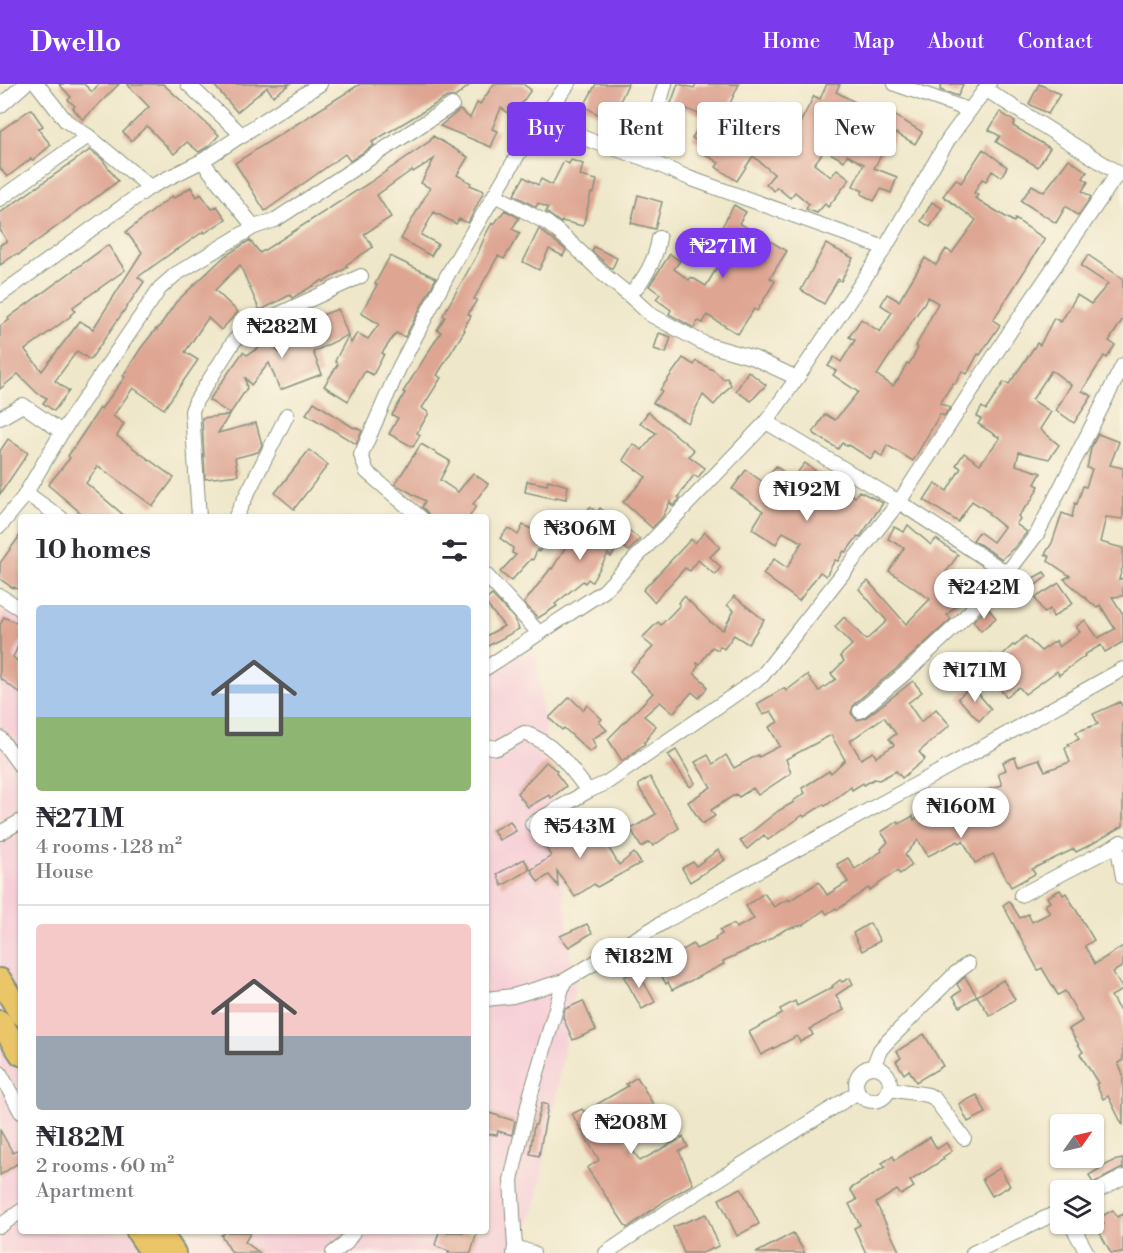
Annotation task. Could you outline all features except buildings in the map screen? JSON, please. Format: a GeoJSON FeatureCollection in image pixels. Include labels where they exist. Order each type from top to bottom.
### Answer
{"type":"FeatureCollection","features":[{"type":"Feature","properties":{"kind":"main road"},"geometry":{"type":"LineString","coordinates":[[0,980],[18,1009]]}},
{"type":"Feature","properties":{"kind":"main road"},"geometry":{"type":"LineString","coordinates":[[0,1022],[18,1049]]}},
{"type":"Feature","properties":{"kind":"main road"},"geometry":{"type":"LineString","coordinates":[[139,1234],[152,1253]]}},
{"type":"Feature","properties":{"kind":"main road"},"geometry":{"type":"LineString","coordinates":[[161,1234],[174,1253]]}},
{"type":"Feature","properties":{"kind":"street"},"geometry":{"type":"LineString","coordinates":[[0,106],[25,84]]}},
{"type":"Feature","properties":{"kind":"street"},"geometry":{"type":"LineString","coordinates":[[37,84],[66,122],[88,136],[150,187]]}},
{"type":"Feature","properties":{"kind":"street"},"geometry":{"type":"LineString","coordinates":[[188,84],[243,136]]}},
{"type":"Feature","properties":{"kind":"street"},"geometry":{"type":"LineString","coordinates":[[556,102],[568,84]]}},
{"type":"Feature","properties":{"kind":"street"},"geometry":{"type":"LineString","coordinates":[[643,158],[665,84]]}},
{"type":"Feature","properties":{"kind":"street"},"geometry":{"type":"LineString","coordinates":[[895,84],[969,110]]}},
{"type":"Feature","properties":{"kind":"street"},"geometry":{"type":"LineString","coordinates":[[0,295],[150,187],[202,162],[313,86]]}},
{"type":"Feature","properties":{"kind":"street"},"geometry":{"type":"LineString","coordinates":[[489,666],[604,591],[766,422],[885,248],[948,140],[987,86],[1120,175],[1011,330],[899,502],[762,676],[613,778],[532,824]]}},
{"type":"Feature","properties":{"kind":"street"},"geometry":{"type":"LineString","coordinates":[[0,526],[26,493],[62,432],[160,288],[176,274],[254,227],[275,220],[452,105]]}},
{"type":"Feature","properties":{"kind":"street"},"geometry":{"type":"LineString","coordinates":[[0,199],[88,136]]}},
{"type":"Feature","properties":{"kind":"street"},"geometry":{"type":"LineString","coordinates":[[586,138],[885,248]]}},
{"type":"Feature","properties":{"kind":"street"},"geometry":{"type":"LineString","coordinates":[[416,514],[367,472],[361,455],[399,368],[447,274],[517,156]]}},
{"type":"Feature","properties":{"kind":"street"},"geometry":{"type":"LineString","coordinates":[[202,162],[254,227]]}},
{"type":"Feature","properties":{"kind":"street"},"geometry":{"type":"LineString","coordinates":[[495,195],[547,223],[651,315],[705,344],[754,358],[797,378]]}},
{"type":"Feature","properties":{"kind":"street"},"geometry":{"type":"LineString","coordinates":[[629,295],[645,275],[658,248],[659,238]]}},
{"type":"Feature","properties":{"kind":"street"},"geometry":{"type":"LineString","coordinates":[[199,514],[192,411],[234,341],[251,327],[361,276]]}},
{"type":"Feature","properties":{"kind":"street"},"geometry":{"type":"LineString","coordinates":[[860,711],[934,646],[1007,573],[1037,534],[1123,365]]}},
{"type":"Feature","properties":{"kind":"street"},"geometry":{"type":"LineString","coordinates":[[0,418],[23,405],[62,432]]}},
{"type":"Feature","properties":{"kind":"street"},"geometry":{"type":"LineString","coordinates":[[237,514],[287,415]]}},
{"type":"Feature","properties":{"kind":"street"},"geometry":{"type":"LineString","coordinates":[[766,422],[899,502],[1007,573]]}},
{"type":"Feature","properties":{"kind":"street"},"geometry":{"type":"LineString","coordinates":[[26,493],[55,514]]}},
{"type":"Feature","properties":{"kind":"street"},"geometry":{"type":"LineString","coordinates":[[489,578],[538,633]]}},
{"type":"Feature","properties":{"kind":"street"},"geometry":{"type":"LineString","coordinates":[[0,597],[18,607]]}},
{"type":"Feature","properties":{"kind":"street"},"geometry":{"type":"LineString","coordinates":[[489,999],[513,996],[564,981],[669,919],[1123,669]]}},
{"type":"Feature","properties":{"kind":"street"},"geometry":{"type":"LineString","coordinates":[[489,747],[496,748],[524,733],[535,737],[564,759],[588,791]]}},
{"type":"Feature","properties":{"kind":"street"},"geometry":{"type":"LineString","coordinates":[[0,738],[18,763]]}},
{"type":"Feature","properties":{"kind":"street"},"geometry":{"type":"LineString","coordinates":[[0,833],[18,823]]}},
{"type":"Feature","properties":{"kind":"street"},"geometry":{"type":"LineString","coordinates":[[1021,895],[1119,843],[1123,877]]}},
{"type":"Feature","properties":{"kind":"street"},"geometry":{"type":"LineString","coordinates":[[873,1067],[880,1050],[886,1043],[968,964]]}},
{"type":"Feature","properties":{"kind":"street"},"geometry":{"type":"LineString","coordinates":[[534,1253],[515,1250],[512,1180],[530,1097],[564,981]]}},
{"type":"Feature","properties":{"kind":"street"},"geometry":{"type":"LineString","coordinates":[[873,1067],[887,1074],[890,1089],[883,1098],[867,1100],[858,1092],[856,1082],[863,1070],[873,1067]]}},
{"type":"Feature","properties":{"kind":"street"},"geometry":{"type":"LineString","coordinates":[[0,1073],[18,1106]]}},
{"type":"Feature","properties":{"kind":"street"},"geometry":{"type":"LineString","coordinates":[[890,1089],[921,1093],[934,1098],[964,1138]]}},
{"type":"Feature","properties":{"kind":"street"},"geometry":{"type":"LineString","coordinates":[[606,1253],[671,1209],[858,1092]]}},
{"type":"Feature","properties":{"kind":"street"},"geometry":{"type":"LineString","coordinates":[[1104,1187],[1123,1177]]}},
{"type":"Feature","properties":{"kind":"street"},"geometry":{"type":"LineString","coordinates":[[0,1226],[18,1213]]}},
{"type":"Feature","properties":{"kind":"street"},"geometry":{"type":"LineString","coordinates":[[973,1253],[1050,1216]]}},
{"type":"Feature","properties":{"kind":"street"},"geometry":{"type":"LineString","coordinates":[[333,1253],[345,1244],[352,1234]]}},
{"type":"Feature","properties":{"kind":"street"},"geometry":{"type":"LineString","coordinates":[[1077,1234],[1087,1253]]}},
{"type":"Feature","properties":{"kind":"shaded area"},"geometry":{"type":"Polygon","coordinates":[[[0,612],[18,614],[18,1234],[489,1234],[489,650],[536,653],[575,988],[537,1199],[517,1253],[0,1253],[0,612]]]}}]}
